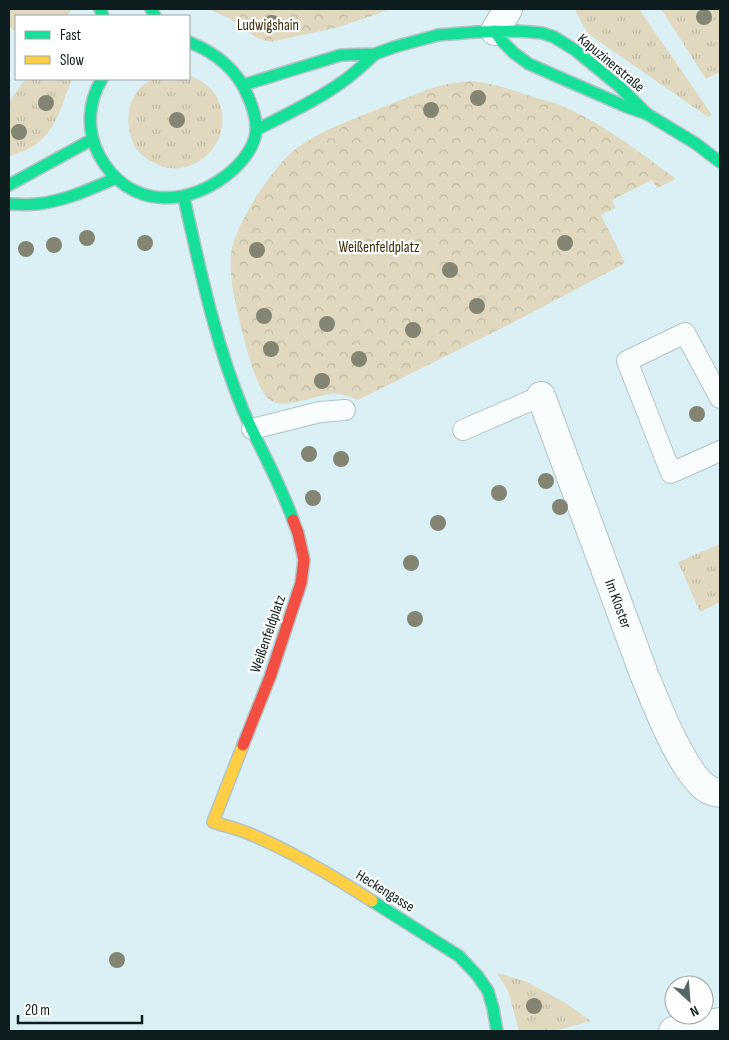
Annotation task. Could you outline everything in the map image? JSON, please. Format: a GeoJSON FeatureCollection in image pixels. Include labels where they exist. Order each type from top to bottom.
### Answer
{"type":"FeatureCollection","features":[{"type":"Feature","properties":{"kind":"street","name":"Kapuzinerstraße"},"geometry":{"type":"LineString","coordinates":[[501,20],[501,40],[529,64],[647,114],[695,143],[720,162]]}},
{"type":"Feature","properties":{"kind":"street","name":"Kapuzinerstraße"},"geometry":{"type":"LineString","coordinates":[[243,85],[341,56],[375,54],[410,42],[501,20],[516,31],[542,33],[562,41],[599,68],[647,114]]}},
{"type":"Feature","properties":{"kind":"street"},"geometry":{"type":"LineString","coordinates":[[101,80],[93,96],[90,109],[93,139],[103,161],[116,178],[127,187],[149,197],[184,198],[208,189],[220,182],[232,171],[250,148],[256,130],[255,118],[243,85],[236,75],[215,55],[190,42]]}},
{"type":"Feature","properties":{"kind":"street","name":"Kapuzinerstraße"},"geometry":{"type":"LineString","coordinates":[[256,130],[305,105],[336,86],[375,54]]}},
{"type":"Feature","properties":{"kind":"street"},"geometry":{"type":"LineString","coordinates":[[9,185],[93,139]]}},
{"type":"Feature","properties":{"kind":"street"},"geometry":{"type":"LineString","coordinates":[[9,204],[38,204],[61,199],[92,189],[116,178]]}},
{"type":"Feature","properties":{"kind":"street","name":"Weißenfeldplatz"},"geometry":{"type":"LineString","coordinates":[[184,198],[208,302],[221,348],[243,410],[285,497],[298,533],[304,560],[301,583],[270,677],[213,822]]}},
{"type":"Feature","properties":{"kind":"street","name":"Im Kloster"},"geometry":{"type":"LineString","coordinates":[[541,396],[663,718],[677,748],[694,776],[708,789],[720,793]]}},
{"type":"Feature","properties":{"kind":"street","name":"Heckengasse"},"geometry":{"type":"LineString","coordinates":[[213,822],[248,833],[344,883],[459,956],[488,991],[497,1031]]}},
{"type":"Feature","properties":{"kind":"street"},"geometry":{"type":"LineString","coordinates":[[673,1031],[720,1022]]}},
{"type":"Feature","properties":{"kind":"lane"},"geometry":{"type":"LineString","coordinates":[[720,398],[685,333],[627,361],[671,473],[720,451]]}},
{"type":"Feature","properties":{"kind":"lane"},"geometry":{"type":"LineString","coordinates":[[463,430],[541,396]]}},
{"type":"Feature","properties":{"kind":"lane"},"geometry":{"type":"LineString","coordinates":[[252,429],[320,412],[345,410]]}},
{"type":"Feature","properties":{"kind":"green space"},"geometry":{"type":"Polygon","coordinates":[[[9,9],[72,9],[68,15],[15,15],[15,31],[9,27],[9,9]]]}},
{"type":"Feature","properties":{"kind":"green space","name":"Ludwigshain"},"geometry":{"type":"Polygon","coordinates":[[[208,9],[390,9],[335,28],[270,42],[259,39],[229,18],[208,9]]]}},
{"type":"Feature","properties":{"kind":"green space"},"geometry":{"type":"Polygon","coordinates":[[[575,9],[639,9],[712,115],[708,117],[590,35],[583,26],[575,9]]]}},
{"type":"Feature","properties":{"kind":"green space"},"geometry":{"type":"Polygon","coordinates":[[[661,9],[720,9],[720,72],[706,79],[661,9]]]}},
{"type":"Feature","properties":{"kind":"green space"},"geometry":{"type":"Polygon","coordinates":[[[190,76],[211,89],[218,100],[222,113],[222,125],[219,137],[205,157],[194,164],[181,168],[171,168],[158,165],[139,153],[130,135],[128,119],[134,96],[145,84],[152,80],[190,80],[190,76]]]}},
{"type":"Feature","properties":{"kind":"green space"},"geometry":{"type":"Polygon","coordinates":[[[24,80],[72,80],[57,117],[44,137],[35,145],[9,156],[9,102],[24,80]]]}},
{"type":"Feature","properties":{"kind":"green space","name":"Weißenfeldplatz"},"geometry":{"type":"Polygon","coordinates":[[[469,81],[503,87],[555,103],[571,110],[603,127],[676,179],[657,188],[652,180],[612,200],[616,208],[601,215],[625,263],[616,268],[512,323],[358,400],[335,394],[292,403],[276,403],[270,400],[265,395],[256,378],[241,327],[231,277],[232,248],[241,223],[258,194],[288,156],[314,137],[341,124],[417,94],[447,84],[469,81]]]}},
{"type":"Feature","properties":{"kind":"green space"},"geometry":{"type":"Polygon","coordinates":[[[720,544],[720,602],[700,612],[678,562],[720,544]]]}},
{"type":"Feature","properties":{"kind":"green space"},"geometry":{"type":"Polygon","coordinates":[[[497,973],[525,981],[564,1002],[591,1021],[554,1031],[519,1031],[508,991],[497,973]]]}},
{"type":"Feature","properties":{"kind":"traffic: fast"},"geometry":{"type":"LineString","coordinates":[[100,9],[103,15]]}},
{"type":"Feature","properties":{"kind":"traffic: fast"},"geometry":{"type":"LineString","coordinates":[[151,9],[154,15]]}},
{"type":"Feature","properties":{"kind":"traffic: fast"},"geometry":{"type":"LineString","coordinates":[[495,31],[514,53],[529,64],[647,114],[695,143],[720,162]]}},
{"type":"Feature","properties":{"kind":"traffic: fast"},"geometry":{"type":"LineString","coordinates":[[243,85],[341,55],[375,54],[438,35],[476,32],[531,32],[554,37],[575,50],[620,87],[647,114]]}},
{"type":"Feature","properties":{"kind":"traffic: fast"},"geometry":{"type":"LineString","coordinates":[[101,80],[91,107],[92,136],[99,155],[112,173],[127,186],[144,194],[162,198],[199,191],[217,182],[242,161],[254,142],[256,126],[251,103],[237,77],[215,56],[190,42]]}},
{"type":"Feature","properties":{"kind":"traffic: fast"},"geometry":{"type":"LineString","coordinates":[[256,130],[300,108],[332,89],[351,76],[375,54]]}},
{"type":"Feature","properties":{"kind":"traffic: fast"},"geometry":{"type":"LineString","coordinates":[[9,185],[93,139]]}},
{"type":"Feature","properties":{"kind":"traffic: fast"},"geometry":{"type":"LineString","coordinates":[[9,204],[34,204],[58,200],[116,178]]}},
{"type":"Feature","properties":{"kind":"traffic: fast"},"geometry":{"type":"LineString","coordinates":[[184,198],[209,305],[224,358],[243,410],[282,492],[293,520]]}},
{"type":"Feature","properties":{"kind":"traffic: fast"},"geometry":{"type":"LineString","coordinates":[[372,901],[459,956],[477,975],[488,991],[497,1031]]}},
{"type":"Feature","properties":{"kind":"traffic: slow"},"geometry":{"type":"LineString","coordinates":[[243,745],[213,822],[266,841],[328,874],[372,901]]}},
{"type":"Feature","properties":{"kind":"traffic: jam"},"geometry":{"type":"LineString","coordinates":[[243,745],[270,677],[301,583],[304,560],[293,520]]}}]}
